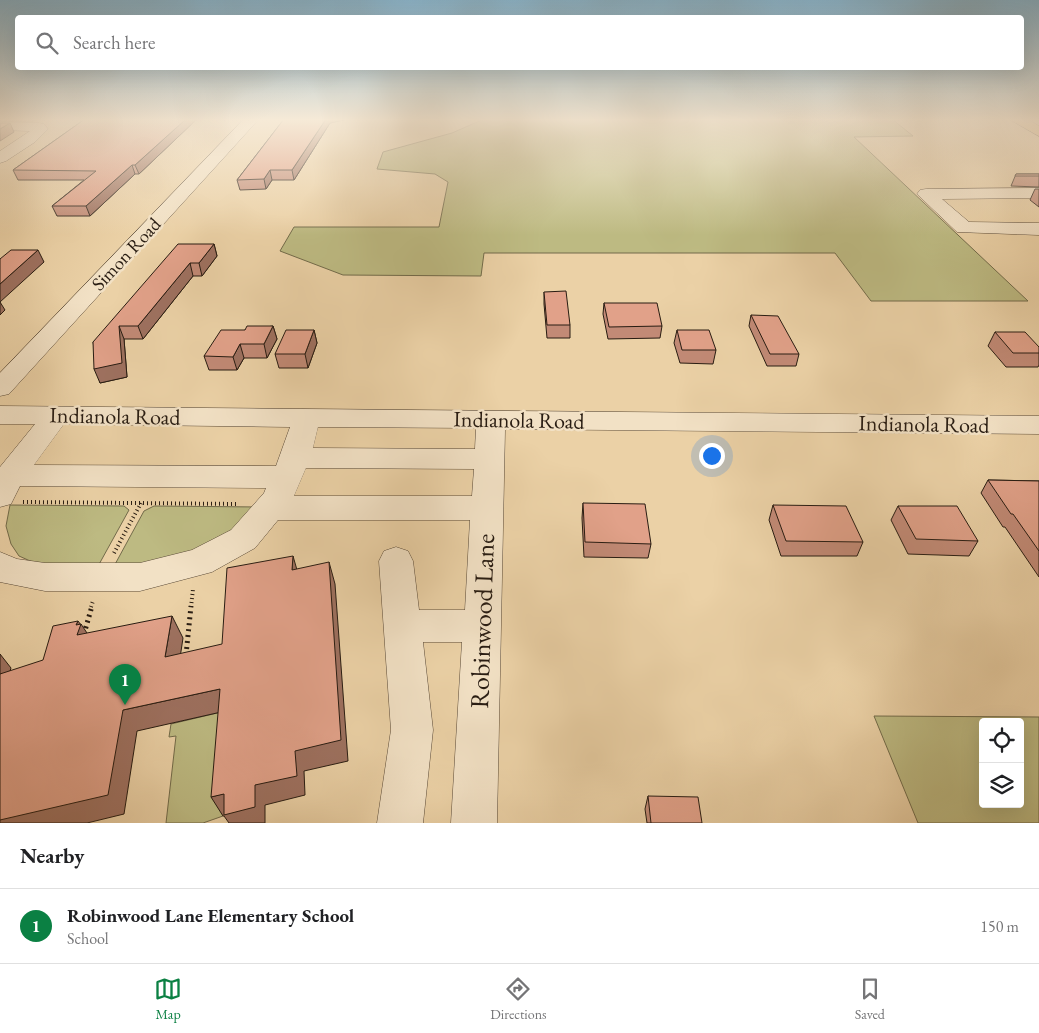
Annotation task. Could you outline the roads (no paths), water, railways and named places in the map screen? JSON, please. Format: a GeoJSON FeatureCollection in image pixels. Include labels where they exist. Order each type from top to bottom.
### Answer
{"type":"FeatureCollection","features":[{"type":"Feature","properties":{"kind":"street","name":"Simon Road"},"geometry":{"type":"LineString","coordinates":[[0,388],[216,157]]}},
{"type":"Feature","properties":{"kind":"street"},"geometry":{"type":"LineString","coordinates":[[1039,193],[926,194],[964,228],[1039,229]]}},
{"type":"Feature","properties":{"kind":"street","name":"Indianola Road"},"geometry":{"type":"LineString","coordinates":[[0,414],[1039,425]]}},
{"type":"Feature","properties":{"kind":"street"},"geometry":{"type":"LineString","coordinates":[[10,491],[57,415]]}},
{"type":"Feature","properties":{"kind":"street"},"geometry":{"type":"LineString","coordinates":[[0,566],[11,572],[45,578],[140,577],[200,562],[243,538],[281,487],[307,418]]}},
{"type":"Feature","properties":{"kind":"street","name":"Robinwood Lane"},"geometry":{"type":"LineString","coordinates":[[474,823],[491,420]]}},
{"type":"Feature","properties":{"kind":"street"},"geometry":{"type":"LineString","coordinates":[[281,487],[489,459]]}},
{"type":"Feature","properties":{"kind":"street"},"geometry":{"type":"LineString","coordinates":[[10,491],[281,487],[486,508]]}},
{"type":"Feature","properties":{"kind":"street"},"geometry":{"type":"LineString","coordinates":[[396,561],[412,730],[400,823]]}},
{"type":"Feature","properties":{"kind":"street"},"geometry":{"type":"LineString","coordinates":[[402,626],[481,626]]}},
{"type":"Feature","properties":{"kind":"place","name":"Robinwood Lane Elementary School"},"geometry":{"type":"Point","coordinates":[125,705]}}]}
